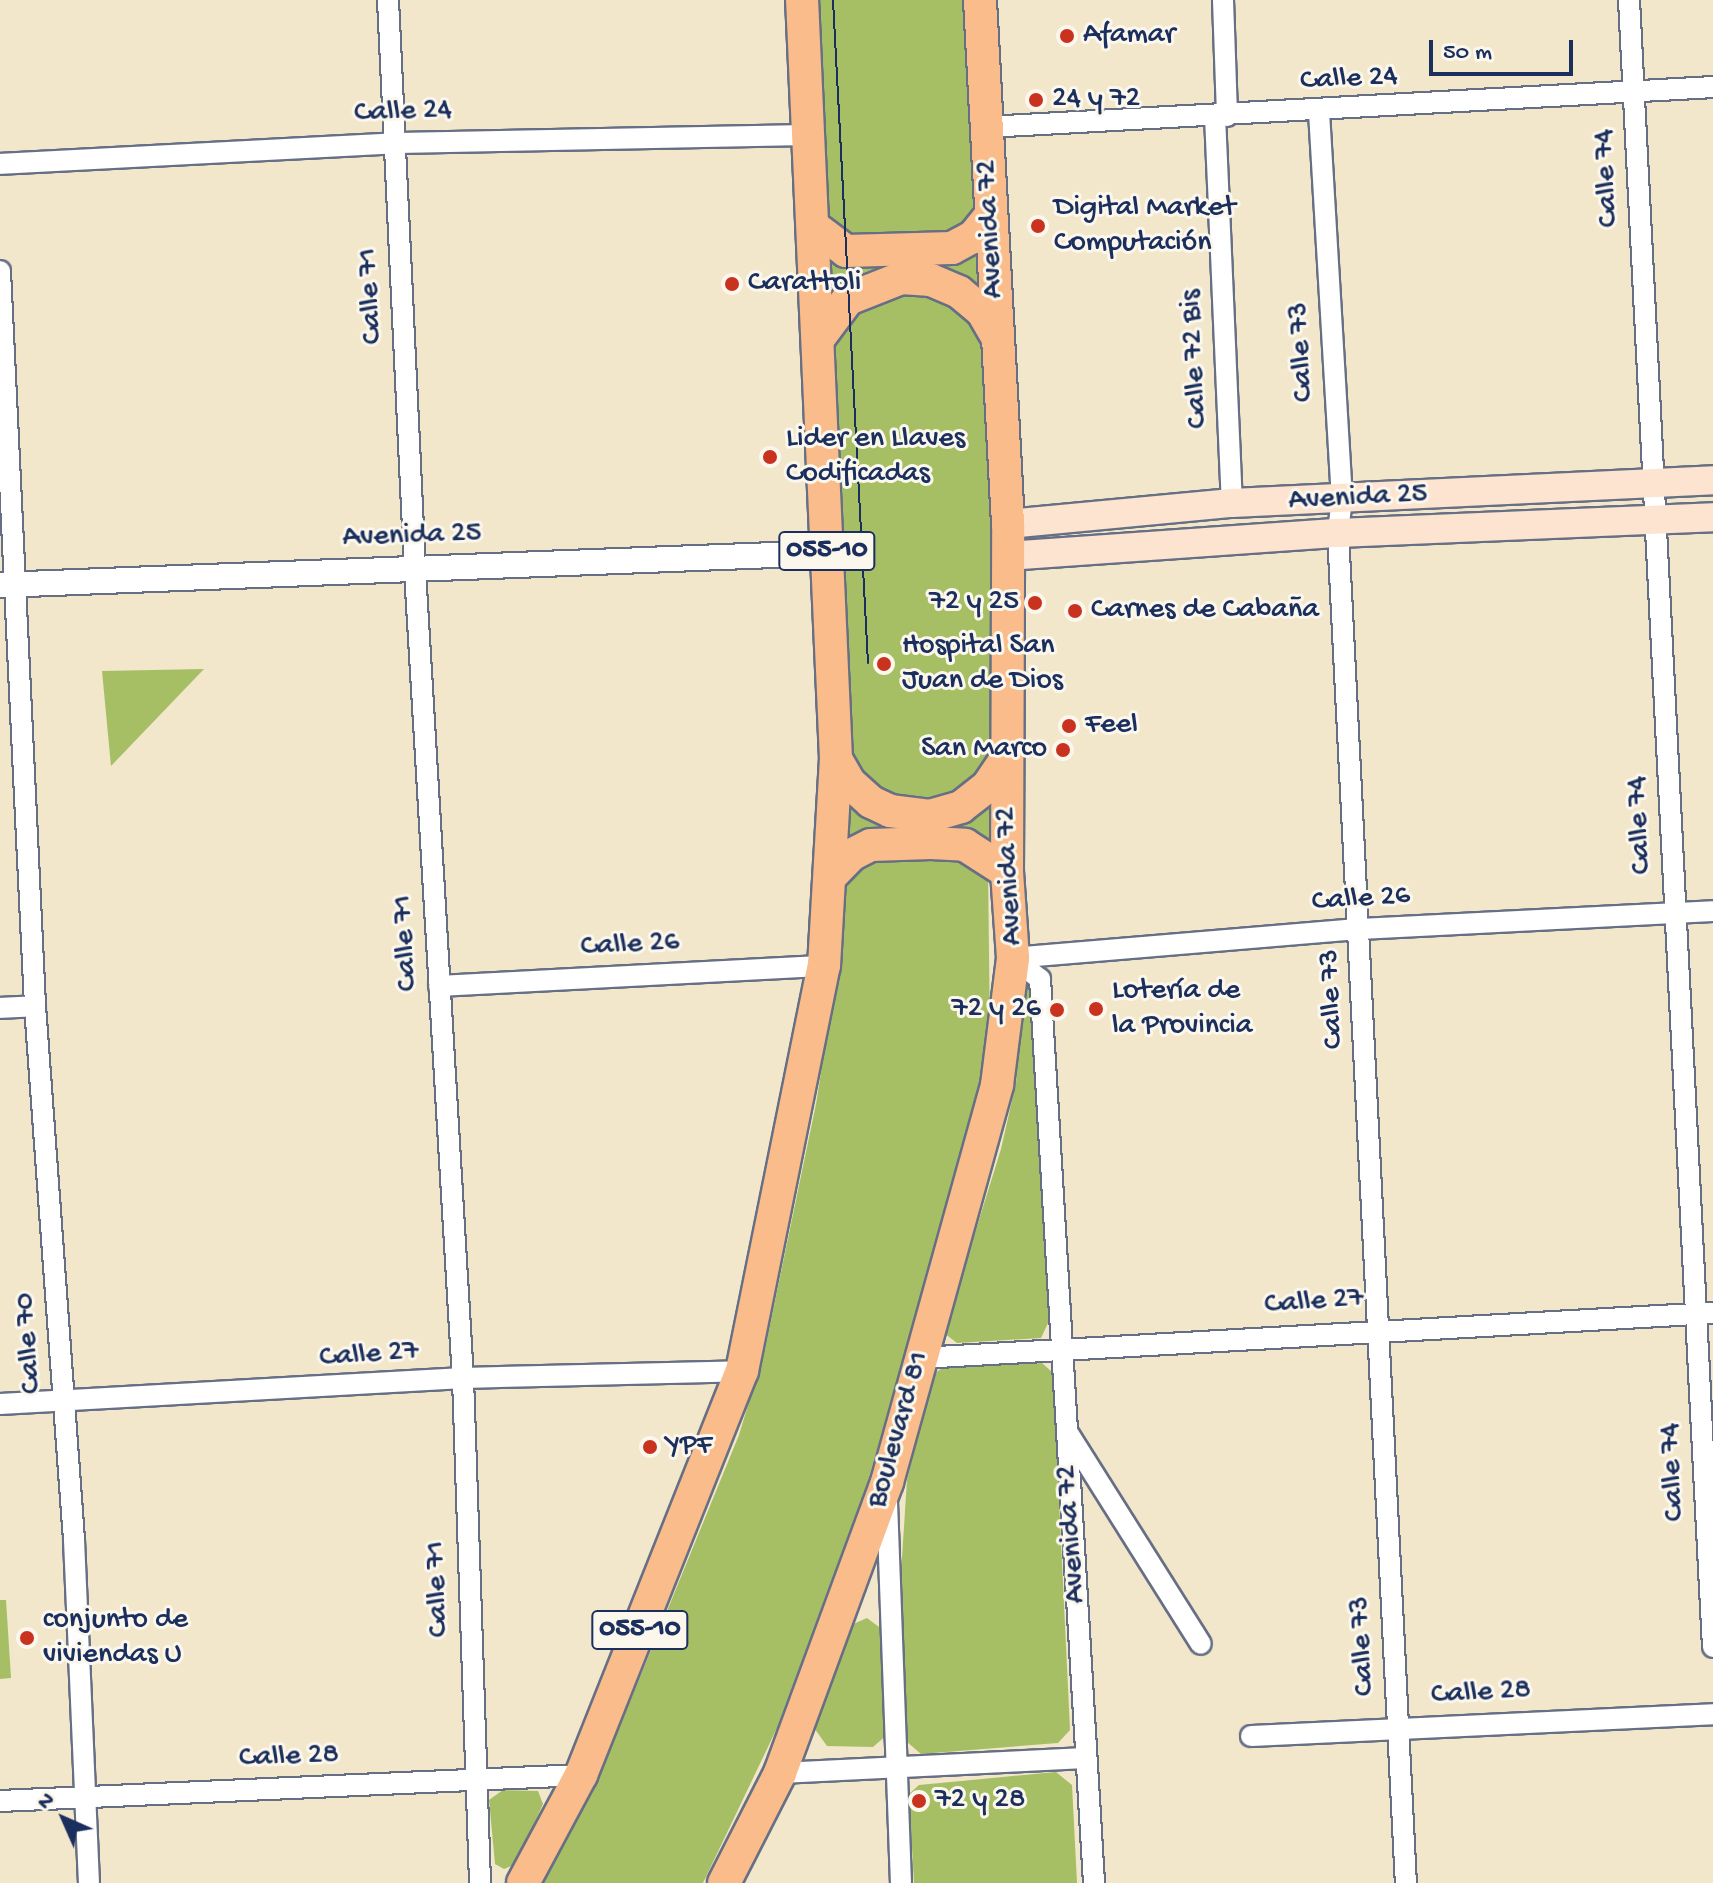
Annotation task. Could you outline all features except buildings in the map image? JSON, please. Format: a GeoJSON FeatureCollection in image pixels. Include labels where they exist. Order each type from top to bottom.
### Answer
{"type":"FeatureCollection","features":[{"type":"Feature","properties":{"kind":"highway","name":"055-10"},"geometry":{"type":"LineString","coordinates":[[523,1883],[581,1775],[742,1371],[824,966],[832,875],[836,759],[802,0]]}},
{"type":"Feature","properties":{"kind":"highway","name":"Avenida 72"},"geometry":{"type":"LineString","coordinates":[[980,0],[1008,524],[1007,872],[1013,958]]}},
{"type":"Feature","properties":{"kind":"highway"},"geometry":{"type":"LineString","coordinates":[[814,227],[846,251],[952,248],[973,237],[991,215]]}},
{"type":"Feature","properties":{"kind":"highway"},"geometry":{"type":"LineString","coordinates":[[819,338],[848,299],[865,288],[901,278],[931,280],[959,292],[982,311],[997,337]]}},
{"type":"Feature","properties":{"kind":"highway"},"geometry":{"type":"LineString","coordinates":[[836,759],[850,783],[871,802],[890,811],[930,816],[961,807],[978,793],[1007,757]]}},
{"type":"Feature","properties":{"kind":"highway"},"geometry":{"type":"LineString","coordinates":[[832,875],[851,855],[871,845],[931,843],[965,845],[1007,872]]}},
{"type":"Feature","properties":{"kind":"highway","name":"Boulevard 81"},"geometry":{"type":"LineString","coordinates":[[724,1883],[780,1773],[887,1482],[920,1358],[973,1186],[997,1085],[1013,958]]}},
{"type":"Feature","properties":{"kind":"main road","name":"Avenida 25"},"geometry":{"type":"LineString","coordinates":[[1008,524],[1232,503],[1713,480]]}},
{"type":"Feature","properties":{"kind":"main road","name":"Avenida 25"},"geometry":{"type":"LineString","coordinates":[[1007,556],[1338,533],[1713,517]]}},
{"type":"Feature","properties":{"kind":"street","name":"Calle 71"},"geometry":{"type":"LineString","coordinates":[[388,0],[415,571],[463,1378],[480,1883]]}},
{"type":"Feature","properties":{"kind":"street"},"geometry":{"type":"LineString","coordinates":[[1221,116],[1223,0]]}},
{"type":"Feature","properties":{"kind":"street","name":"Calle 74"},"geometry":{"type":"LineString","coordinates":[[1629,0],[1676,913],[1705,1314],[1713,1647]]}},
{"type":"Feature","properties":{"kind":"street","name":"Calle 24"},"geometry":{"type":"LineString","coordinates":[[987,127],[1319,112],[1713,87]]}},
{"type":"Feature","properties":{"kind":"street","name":"Calle 73"},"geometry":{"type":"LineString","coordinates":[[1319,112],[1342,499],[1338,533],[1406,1883]]}},
{"type":"Feature","properties":{"kind":"street","name":"Calle 72 Bis"},"geometry":{"type":"LineString","coordinates":[[1221,116],[1232,503]]}},
{"type":"Feature","properties":{"kind":"street","name":"Calle 24"},"geometry":{"type":"LineString","coordinates":[[0,164],[395,143],[809,135]]}},
{"type":"Feature","properties":{"kind":"street","name":"Calle 70"},"geometry":{"type":"LineString","coordinates":[[0,271],[8,585],[64,1400],[89,1883]]}},
{"type":"Feature","properties":{"kind":"street","name":"Avenida 25"},"geometry":{"type":"LineString","coordinates":[[8,585],[827,553]]}},
{"type":"Feature","properties":{"kind":"street","name":"Calle 26"},"geometry":{"type":"LineString","coordinates":[[1013,958],[1360,929],[1713,911]]}},
{"type":"Feature","properties":{"kind":"street","name":"Avenida 72"},"geometry":{"type":"LineString","coordinates":[[1013,958],[1040,979],[1094,1883]]}},
{"type":"Feature","properties":{"kind":"street","name":"Calle 26"},"geometry":{"type":"LineString","coordinates":[[439,986],[824,966]]}},
{"type":"Feature","properties":{"kind":"street"},"geometry":{"type":"LineString","coordinates":[[0,1008],[35,1006]]}},
{"type":"Feature","properties":{"kind":"street","name":"Calle 27"},"geometry":{"type":"LineString","coordinates":[[920,1358],[1379,1329],[1705,1314]]}},
{"type":"Feature","properties":{"kind":"street","name":"Calle 27"},"geometry":{"type":"LineString","coordinates":[[0,1404],[463,1378],[742,1371]]}},
{"type":"Feature","properties":{"kind":"street"},"geometry":{"type":"LineString","coordinates":[[1066,1430],[1201,1644]]}},
{"type":"Feature","properties":{"kind":"street"},"geometry":{"type":"LineString","coordinates":[[887,1482],[894,1767],[901,1883]]}},
{"type":"Feature","properties":{"kind":"street","name":"Calle 28"},"geometry":{"type":"LineString","coordinates":[[1251,1736],[1713,1714]]}},
{"type":"Feature","properties":{"kind":"street"},"geometry":{"type":"LineString","coordinates":[[780,1773],[1086,1758]]}},
{"type":"Feature","properties":{"kind":"street","name":"Calle 28"},"geometry":{"type":"LineString","coordinates":[[0,1801],[581,1775]]}},
{"type":"Feature","properties":{"kind":"green space"},"geometry":{"type":"Polygon","coordinates":[[[816,0],[964,0],[975,208],[973,222],[961,233],[851,243],[826,220],[816,0]]]}},
{"type":"Feature","properties":{"kind":"green space"},"geometry":{"type":"Polygon","coordinates":[[[977,246],[980,292],[887,265],[865,272],[829,300],[827,252],[977,246]]]}},
{"type":"Feature","properties":{"kind":"green space"},"geometry":{"type":"Polygon","coordinates":[[[924,289],[960,308],[983,350],[995,595],[994,738],[986,767],[946,802],[884,797],[853,764],[846,738],[833,353],[839,331],[867,299],[924,289]]]}},
{"type":"Feature","properties":{"kind":"green space"},"geometry":{"type":"Polygon","coordinates":[[[204,669],[111,766],[102,671],[204,669]]]}},
{"type":"Feature","properties":{"kind":"green space"},"geometry":{"type":"Polygon","coordinates":[[[845,798],[863,813],[993,798],[993,842],[976,833],[845,846],[845,798]]]}},
{"type":"Feature","properties":{"kind":"green space"},"geometry":{"type":"Polygon","coordinates":[[[973,852],[988,868],[990,1037],[977,1114],[867,1484],[777,1728],[703,1883],[539,1883],[613,1743],[739,1435],[765,1349],[816,1104],[840,953],[843,875],[863,856],[973,852]]]}},
{"type":"Feature","properties":{"kind":"green space"},"geometry":{"type":"Polygon","coordinates":[[[1030,981],[1049,1321],[1041,1338],[957,1343],[944,1333],[1001,1149],[1016,1083],[1023,987],[1030,981]]]}},
{"type":"Feature","properties":{"kind":"green space"},"geometry":{"type":"Polygon","coordinates":[[[1042,1363],[1053,1373],[1070,1730],[1058,1743],[921,1754],[906,1741],[900,1589],[907,1480],[933,1375],[942,1368],[1042,1363]]]}},
{"type":"Feature","properties":{"kind":"green space"},"geometry":{"type":"Polygon","coordinates":[[[0,1600],[6,1600],[11,1678],[0,1679],[0,1600]]]}},
{"type":"Feature","properties":{"kind":"green space"},"geometry":{"type":"Polygon","coordinates":[[[867,1618],[883,1630],[888,1734],[873,1747],[827,1746],[812,1725],[851,1625],[867,1618]]]}},
{"type":"Feature","properties":{"kind":"green space"},"geometry":{"type":"Polygon","coordinates":[[[1056,1772],[1072,1785],[1077,1883],[914,1883],[909,1794],[919,1785],[1056,1772]]]}},
{"type":"Feature","properties":{"kind":"green space"},"geometry":{"type":"Polygon","coordinates":[[[503,1790],[538,1791],[543,1804],[516,1864],[504,1869],[495,1864],[489,1800],[503,1790]]]}},
{"type":"Feature","properties":{"kind":"tram line"},"geometry":{"type":"LineString","coordinates":[[833,0],[868,663]]}},
{"type":"Feature","properties":{"kind":"place","name":"Afamar"},"geometry":{"type":"Point","coordinates":[1067,36]}},
{"type":"Feature","properties":{"kind":"place","name":"24 y 72"},"geometry":{"type":"Point","coordinates":[1036,100]}},
{"type":"Feature","properties":{"kind":"place","name":"Digital Market Computación"},"geometry":{"type":"Point","coordinates":[1038,226]}},
{"type":"Feature","properties":{"kind":"place","name":"Carattoli"},"geometry":{"type":"Point","coordinates":[732,284]}},
{"type":"Feature","properties":{"kind":"place","name":"Lider en Llaves Codificadas"},"geometry":{"type":"Point","coordinates":[770,457]}},
{"type":"Feature","properties":{"kind":"place","name":"72 y 25"},"geometry":{"type":"Point","coordinates":[1035,603]}},
{"type":"Feature","properties":{"kind":"place","name":"Carnes de Cabaña"},"geometry":{"type":"Point","coordinates":[1075,611]}},
{"type":"Feature","properties":{"kind":"place","name":"Hospital San Juan de Dios"},"geometry":{"type":"Point","coordinates":[884,664]}},
{"type":"Feature","properties":{"kind":"place","name":"Feel"},"geometry":{"type":"Point","coordinates":[1069,726]}},
{"type":"Feature","properties":{"kind":"place","name":"San Marco"},"geometry":{"type":"Point","coordinates":[1063,750]}},
{"type":"Feature","properties":{"kind":"place","name":"Lotería de la Provincia"},"geometry":{"type":"Point","coordinates":[1096,1009]}},
{"type":"Feature","properties":{"kind":"place","name":"72 y 26"},"geometry":{"type":"Point","coordinates":[1057,1010]}},
{"type":"Feature","properties":{"kind":"place","name":"YPF"},"geometry":{"type":"Point","coordinates":[650,1447]}},
{"type":"Feature","properties":{"kind":"place","name":"conjunto de viviendas U"},"geometry":{"type":"Point","coordinates":[27,1638]}},
{"type":"Feature","properties":{"kind":"place","name":"72 y 28"},"geometry":{"type":"Point","coordinates":[919,1801]}}]}
